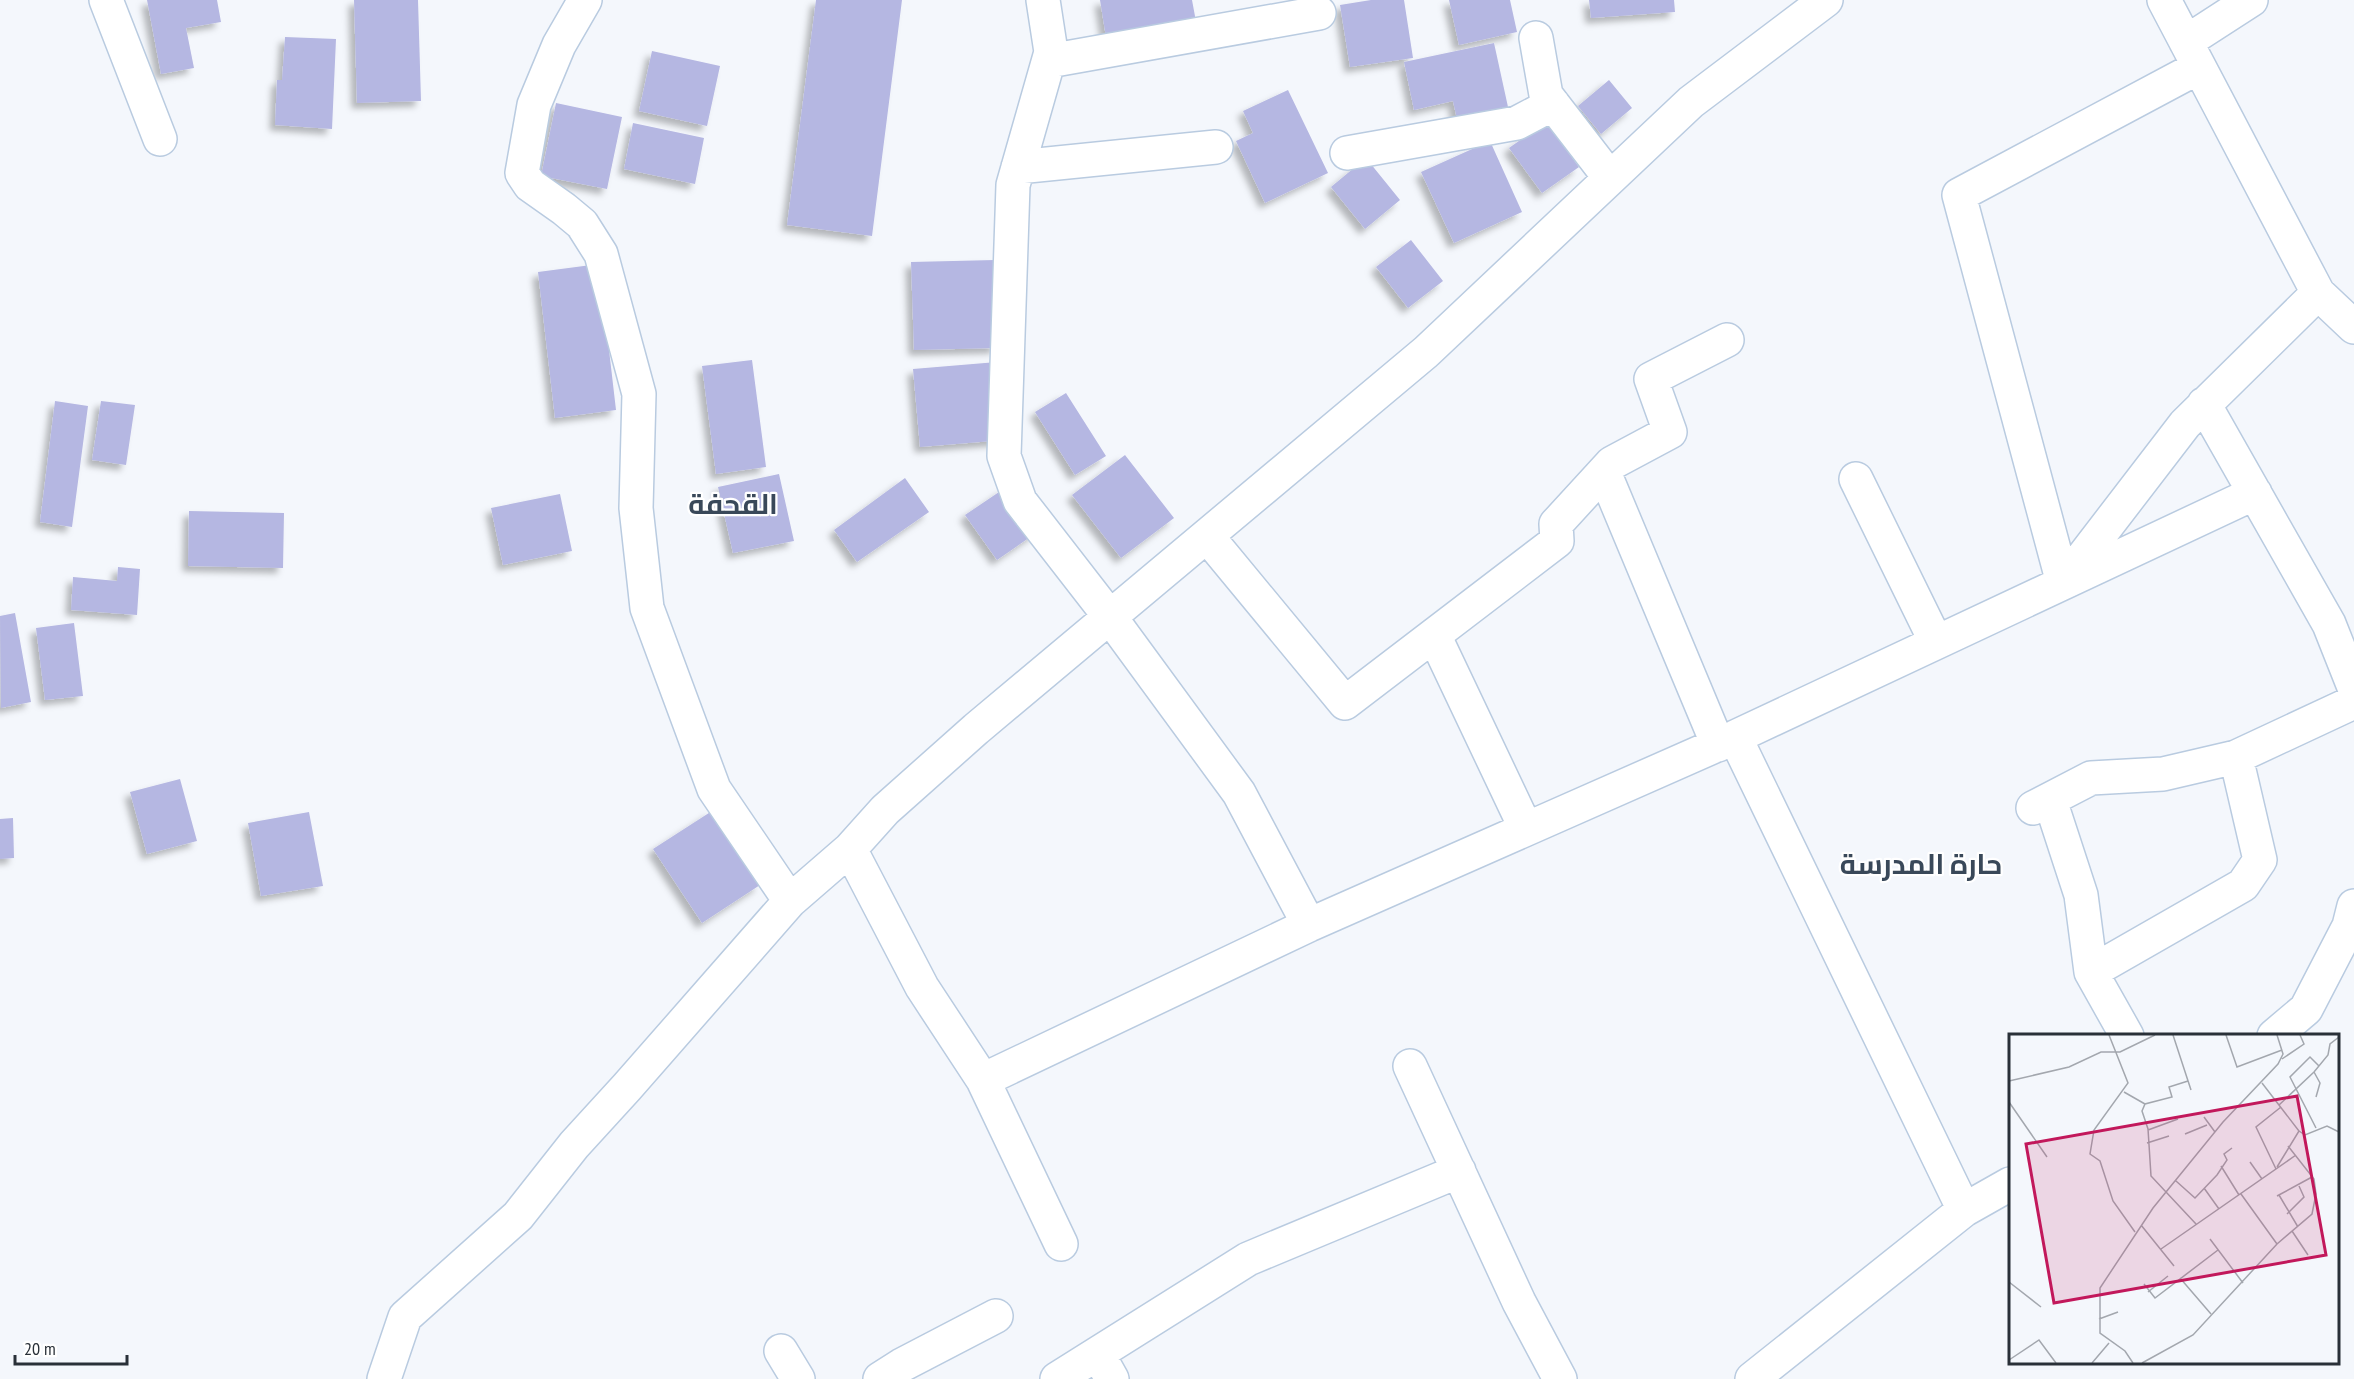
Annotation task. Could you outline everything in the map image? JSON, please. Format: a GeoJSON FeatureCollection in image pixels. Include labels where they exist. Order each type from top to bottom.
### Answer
{"type":"FeatureCollection","features":[{"type":"Feature","properties":{"kind":"street"},"geometry":{"type":"LineString","coordinates":[[106,0],[160,139]]}},
{"type":"Feature","properties":{"kind":"street"},"geometry":{"type":"LineString","coordinates":[[585,0],[559,45],[534,105],[522,173],[530,185],[582,224],[601,254],[639,394],[636,508],[647,608],[714,789],[790,901]]}},
{"type":"Feature","properties":{"kind":"street"},"geometry":{"type":"LineString","coordinates":[[1043,0],[1051,52],[1013,185],[1004,456],[1020,501],[1110,617],[1239,793],[1309,925]]}},
{"type":"Feature","properties":{"kind":"street"},"geometry":{"type":"LineString","coordinates":[[384,1379],[405,1317],[518,1216],[574,1145],[790,901],[850,849],[893,803],[976,729],[1426,352],[1691,102],[1826,0]]}},
{"type":"Feature","properties":{"kind":"street"},"geometry":{"type":"LineString","coordinates":[[2164,0],[2318,293],[2354,327]]}},
{"type":"Feature","properties":{"kind":"street"},"geometry":{"type":"LineString","coordinates":[[2063,583],[1959,195],[2193,55],[2251,0]]}},
{"type":"Feature","properties":{"kind":"street"},"geometry":{"type":"LineString","coordinates":[[1049,61],[1319,13]]}},
{"type":"Feature","properties":{"kind":"street"},"geometry":{"type":"LineString","coordinates":[[1536,38],[1546,95],[1610,178]]}},
{"type":"Feature","properties":{"kind":"street"},"geometry":{"type":"LineString","coordinates":[[1347,153],[1517,123],[1553,104]]}},
{"type":"Feature","properties":{"kind":"street"},"geometry":{"type":"LineString","coordinates":[[1018,167],[1216,147]]}},
{"type":"Feature","properties":{"kind":"street"},"geometry":{"type":"LineString","coordinates":[[2063,583],[2185,424],[2318,293]]}},
{"type":"Feature","properties":{"kind":"street"},"geometry":{"type":"LineString","coordinates":[[1207,536],[1345,703],[1557,541],[1556,524],[1612,463],[1670,432],[1651,379],[1727,340]]}},
{"type":"Feature","properties":{"kind":"street"},"geometry":{"type":"LineString","coordinates":[[2204,404],[2330,624],[2354,687]]}},
{"type":"Feature","properties":{"kind":"street"},"geometry":{"type":"LineString","coordinates":[[1604,472],[1726,741],[1964,1210]]}},
{"type":"Feature","properties":{"kind":"street"},"geometry":{"type":"LineString","coordinates":[[1856,479],[1936,642]]}},
{"type":"Feature","properties":{"kind":"street"},"geometry":{"type":"LineString","coordinates":[[983,1080],[1309,925],[1726,741],[2255,493]]}},
{"type":"Feature","properties":{"kind":"street"},"geometry":{"type":"LineString","coordinates":[[1434,635],[1526,829]]}},
{"type":"Feature","properties":{"kind":"street"},"geometry":{"type":"LineString","coordinates":[[2126,1034],[2091,972],[2081,895],[2041,804],[2091,778],[2163,774],[2236,757],[2354,702]]}},
{"type":"Feature","properties":{"kind":"street"},"geometry":{"type":"LineString","coordinates":[[2091,972],[2242,885],[2260,860],[2236,757]]}},
{"type":"Feature","properties":{"kind":"street"},"geometry":{"type":"LineString","coordinates":[[850,849],[922,987],[983,1080],[1061,1244]]}},
{"type":"Feature","properties":{"kind":"street"},"geometry":{"type":"LineString","coordinates":[[2275,1034],[2306,1009],[2349,926],[2354,906]]}},
{"type":"Feature","properties":{"kind":"street"},"geometry":{"type":"LineString","coordinates":[[1410,1066],[1519,1302],[1560,1379]]}},
{"type":"Feature","properties":{"kind":"street"},"geometry":{"type":"LineString","coordinates":[[1057,1379],[1105,1366],[1248,1259],[1459,1171]]}},
{"type":"Feature","properties":{"kind":"street"},"geometry":{"type":"LineString","coordinates":[[1752,1379],[1964,1210],[2009,1185]]}},
{"type":"Feature","properties":{"kind":"street"},"geometry":{"type":"LineString","coordinates":[[897,1374],[996,1316]]}},
{"type":"Feature","properties":{"kind":"street"},"geometry":{"type":"LineString","coordinates":[[780,1351],[798,1379]]}},
{"type":"Feature","properties":{"kind":"building"},"geometry":{"type":"Polygon","coordinates":[[[147,0],[217,0],[221,22],[186,28],[194,68],[161,74],[147,0]]]}},
{"type":"Feature","properties":{"kind":"building"},"geometry":{"type":"Polygon","coordinates":[[[354,0],[418,0],[421,101],[357,103],[354,0]]]}},
{"type":"Feature","properties":{"kind":"building"},"geometry":{"type":"Polygon","coordinates":[[[816,0],[902,0],[872,236],[787,225],[816,0]]]}},
{"type":"Feature","properties":{"kind":"building"},"geometry":{"type":"Polygon","coordinates":[[[1100,0],[1192,0],[1197,27],[1107,43],[1100,0]]]}},
{"type":"Feature","properties":{"kind":"building"},"geometry":{"type":"Polygon","coordinates":[[[1371,0],[1404,0],[1413,58],[1350,67],[1340,5],[1371,0]]]}},
{"type":"Feature","properties":{"kind":"building"},"geometry":{"type":"Polygon","coordinates":[[[1449,0],[1510,0],[1517,32],[1459,45],[1449,0]]]}},
{"type":"Feature","properties":{"kind":"building"},"geometry":{"type":"Polygon","coordinates":[[[1589,0],[1674,0],[1675,12],[1591,18],[1589,0]]]}},
{"type":"Feature","properties":{"kind":"building"},"geometry":{"type":"Polygon","coordinates":[[[285,37],[336,39],[332,129],[275,125],[277,80],[282,80],[285,37]]]}},
{"type":"Feature","properties":{"kind":"building"},"geometry":{"type":"Polygon","coordinates":[[[1494,43],[1508,107],[1457,119],[1453,101],[1414,110],[1404,62],[1494,43]]]}},
{"type":"Feature","properties":{"kind":"building"},"geometry":{"type":"Polygon","coordinates":[[[652,51],[720,66],[707,126],[639,111],[652,51]]]}},
{"type":"Feature","properties":{"kind":"building"},"geometry":{"type":"Polygon","coordinates":[[[1609,80],[1632,108],[1601,134],[1578,106],[1609,80]]]}},
{"type":"Feature","properties":{"kind":"building"},"geometry":{"type":"Polygon","coordinates":[[[1288,90],[1328,173],[1265,203],[1236,141],[1253,133],[1243,111],[1288,90]]]}},
{"type":"Feature","properties":{"kind":"building"},"geometry":{"type":"Polygon","coordinates":[[[556,103],[622,117],[607,189],[541,176],[556,103]]]}},
{"type":"Feature","properties":{"kind":"building"},"geometry":{"type":"Polygon","coordinates":[[[1546,122],[1579,167],[1542,193],[1509,148],[1546,122]]]}},
{"type":"Feature","properties":{"kind":"building"},"geometry":{"type":"Polygon","coordinates":[[[633,123],[704,138],[695,184],[624,169],[633,123]]]}},
{"type":"Feature","properties":{"kind":"building"},"geometry":{"type":"Polygon","coordinates":[[[1490,141],[1522,212],[1454,243],[1421,172],[1490,141]]]}},
{"type":"Feature","properties":{"kind":"building"},"geometry":{"type":"Polygon","coordinates":[[[1366,158],[1400,200],[1365,229],[1331,187],[1366,158]]]}},
{"type":"Feature","properties":{"kind":"building"},"geometry":{"type":"Polygon","coordinates":[[[1411,240],[1443,281],[1408,308],[1376,267],[1411,240]]]}},
{"type":"Feature","properties":{"kind":"building"},"geometry":{"type":"Polygon","coordinates":[[[995,260],[997,348],[914,350],[911,262],[995,260]]]}},
{"type":"Feature","properties":{"kind":"building"},"geometry":{"type":"Polygon","coordinates":[[[599,264],[616,410],[555,418],[538,272],[599,264]]]}},
{"type":"Feature","properties":{"kind":"building"},"geometry":{"type":"Polygon","coordinates":[[[752,360],[766,467],[716,474],[702,366],[752,360]]]}},
{"type":"Feature","properties":{"kind":"building"},"geometry":{"type":"Polygon","coordinates":[[[997,362],[1004,440],[920,447],[913,369],[997,362]]]}},
{"type":"Feature","properties":{"kind":"building"},"geometry":{"type":"Polygon","coordinates":[[[1066,393],[1106,456],[1075,475],[1035,412],[1066,393]]]}},
{"type":"Feature","properties":{"kind":"building"},"geometry":{"type":"Polygon","coordinates":[[[55,401],[88,406],[72,527],[40,522],[55,401]]]}},
{"type":"Feature","properties":{"kind":"building"},"geometry":{"type":"Polygon","coordinates":[[[101,401],[135,405],[126,465],[92,460],[101,401]]]}},
{"type":"Feature","properties":{"kind":"building"},"geometry":{"type":"Polygon","coordinates":[[[1125,455],[1174,518],[1121,558],[1072,495],[1125,455]]]}},
{"type":"Feature","properties":{"kind":"building"},"geometry":{"type":"Polygon","coordinates":[[[779,474],[794,541],[733,553],[718,487],[779,474]]]}},
{"type":"Feature","properties":{"kind":"building"},"geometry":{"type":"Polygon","coordinates":[[[905,478],[929,512],[857,562],[834,530],[905,478]]]}},
{"type":"Feature","properties":{"kind":"building"},"geometry":{"type":"Polygon","coordinates":[[[1005,488],[1036,533],[997,560],[965,515],[1005,488]]]}},
{"type":"Feature","properties":{"kind":"building"},"geometry":{"type":"Polygon","coordinates":[[[560,494],[572,551],[503,565],[491,508],[560,494]]]}},
{"type":"Feature","properties":{"kind":"building"},"geometry":{"type":"Polygon","coordinates":[[[189,511],[284,513],[283,568],[188,566],[189,511]]]}},
{"type":"Feature","properties":{"kind":"building"},"geometry":{"type":"Polygon","coordinates":[[[118,567],[140,569],[137,615],[71,610],[73,577],[117,581],[118,567]]]}},
{"type":"Feature","properties":{"kind":"building"},"geometry":{"type":"Polygon","coordinates":[[[15,613],[31,702],[1,708],[0,616],[15,613]]]}},
{"type":"Feature","properties":{"kind":"building"},"geometry":{"type":"Polygon","coordinates":[[[74,623],[83,696],[45,700],[36,628],[74,623]]]}},
{"type":"Feature","properties":{"kind":"building"},"geometry":{"type":"Polygon","coordinates":[[[180,779],[197,841],[147,854],[130,792],[180,779]]]}},
{"type":"Feature","properties":{"kind":"building"},"geometry":{"type":"Polygon","coordinates":[[[712,811],[760,885],[702,923],[653,849],[712,811]]]}},
{"type":"Feature","properties":{"kind":"building"},"geometry":{"type":"Polygon","coordinates":[[[309,812],[323,886],[261,896],[248,823],[309,812]]]}},
{"type":"Feature","properties":{"kind":"building"},"geometry":{"type":"Polygon","coordinates":[[[13,818],[14,858],[0,859],[0,819],[13,818]]]}},
{"type":"Feature","properties":{"kind":"district","name":"القحفة"},"geometry":{"type":"Point","coordinates":[733,503]}},
{"type":"Feature","properties":{"kind":"district","name":"حارة المدرسة"},"geometry":{"type":"Point","coordinates":[1921,863]}}]}
